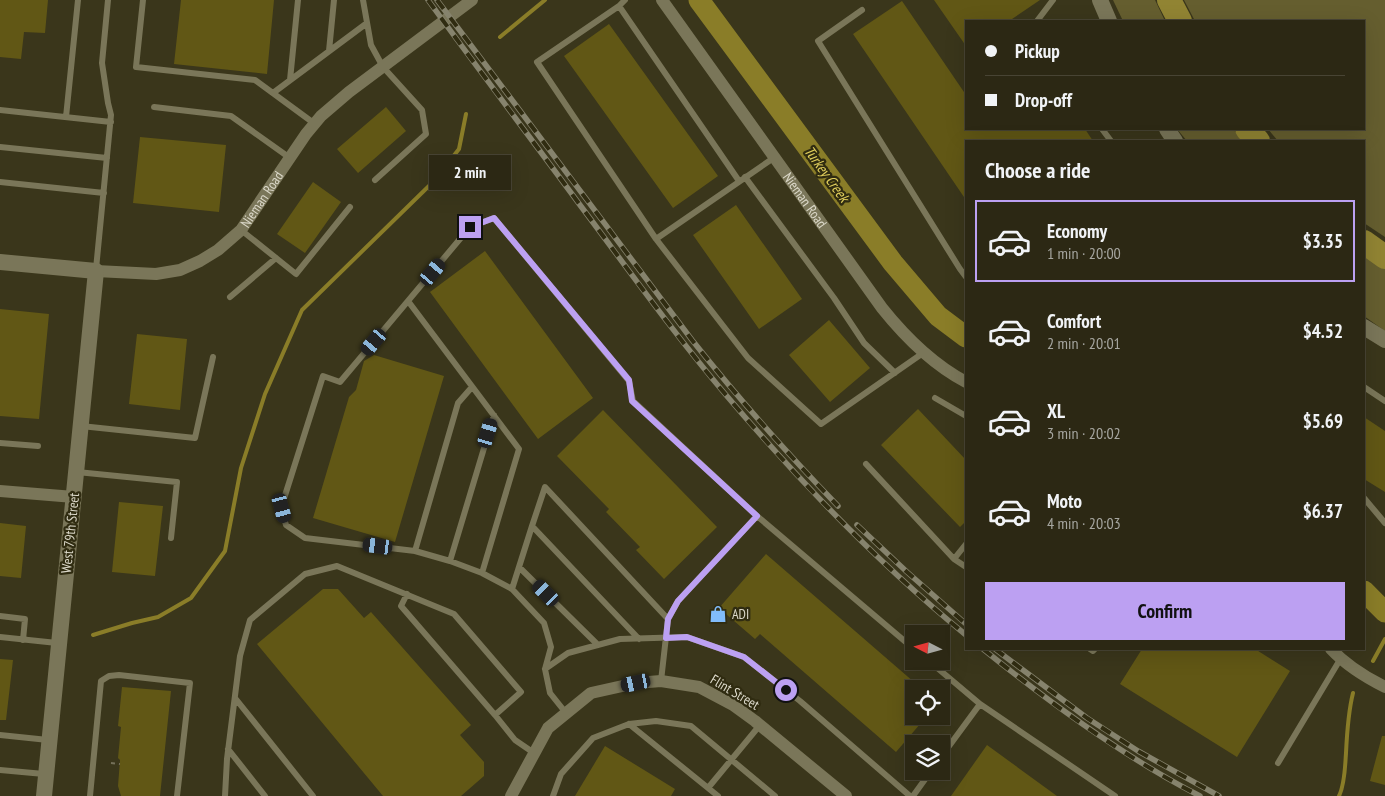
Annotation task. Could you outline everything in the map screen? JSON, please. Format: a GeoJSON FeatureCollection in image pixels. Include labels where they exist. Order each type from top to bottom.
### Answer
{"type":"FeatureCollection","features":[{"type":"Feature","properties":{"kind":"highway"},"geometry":{"type":"LineString","coordinates":[[1169,0],[1179,20]]}},
{"type":"Feature","properties":{"kind":"highway"},"geometry":{"type":"LineString","coordinates":[[1248,130],[1257,140]]}},
{"type":"Feature","properties":{"kind":"highway"},"geometry":{"type":"LineString","coordinates":[[1365,243],[1385,257]]}},
{"type":"Feature","properties":{"kind":"street","name":"Nieman Road"},"geometry":{"type":"LineString","coordinates":[[0,262],[96,271],[156,274],[180,270],[200,261],[218,250],[241,230],[321,116],[349,92],[472,0]]}},
{"type":"Feature","properties":{"kind":"street","name":"Nieman Road"},"geometry":{"type":"LineString","coordinates":[[662,0],[882,308],[923,353],[950,374],[965,382]]}},
{"type":"Feature","properties":{"kind":"street"},"geometry":{"type":"LineString","coordinates":[[1100,0],[1109,20]]}},
{"type":"Feature","properties":{"kind":"street","name":"West 79th Street"},"geometry":{"type":"LineString","coordinates":[[44,796],[96,271]]}},
{"type":"Feature","properties":{"kind":"street"},"geometry":{"type":"LineString","coordinates":[[1365,328],[1385,340]]}},
{"type":"Feature","properties":{"kind":"street"},"geometry":{"type":"LineString","coordinates":[[0,491],[74,497]]}},
{"type":"Feature","properties":{"kind":"street"},"geometry":{"type":"LineString","coordinates":[[1332,650],[1358,672],[1385,686]]}},
{"type":"Feature","properties":{"kind":"street","name":"Flint Street"},"geometry":{"type":"LineString","coordinates":[[512,796],[548,728],[591,692],[636,683],[661,681],[699,687],[733,705],[846,796]]}},
{"type":"Feature","properties":{"kind":"lane"},"geometry":{"type":"LineString","coordinates":[[66,117],[78,0]]}},
{"type":"Feature","properties":{"kind":"lane"},"geometry":{"type":"LineString","coordinates":[[96,271],[111,122],[102,62],[108,0]]}},
{"type":"Feature","properties":{"kind":"lane"},"geometry":{"type":"LineString","coordinates":[[144,0],[136,67],[255,80],[315,124]]}},
{"type":"Feature","properties":{"kind":"lane"},"geometry":{"type":"LineString","coordinates":[[290,80],[298,0]]}},
{"type":"Feature","properties":{"kind":"lane"},"geometry":{"type":"LineString","coordinates":[[329,51],[334,0]]}},
{"type":"Feature","properties":{"kind":"lane"},"geometry":{"type":"LineString","coordinates":[[363,0],[371,46],[383,67],[422,110],[426,134],[375,180]]}},
{"type":"Feature","properties":{"kind":"lane"},"geometry":{"type":"LineString","coordinates":[[625,0],[620,6],[537,62],[656,238],[748,358],[821,424],[923,353]]}},
{"type":"Feature","properties":{"kind":"lane"},"geometry":{"type":"LineString","coordinates":[[1038,20],[1053,0]]}},
{"type":"Feature","properties":{"kind":"lane"},"geometry":{"type":"LineString","coordinates":[[620,6],[742,179],[834,298],[864,343],[895,373]]}},
{"type":"Feature","properties":{"kind":"lane"},"geometry":{"type":"LineString","coordinates":[[862,10],[818,41],[965,276]]}},
{"type":"Feature","properties":{"kind":"lane"},"geometry":{"type":"LineString","coordinates":[[273,93],[368,23]]}},
{"type":"Feature","properties":{"kind":"lane"},"geometry":{"type":"LineString","coordinates":[[154,107],[231,116],[290,158]]}},
{"type":"Feature","properties":{"kind":"lane"},"geometry":{"type":"LineString","coordinates":[[0,110],[111,122]]}},
{"type":"Feature","properties":{"kind":"lane"},"geometry":{"type":"LineString","coordinates":[[0,148],[107,158]]}},
{"type":"Feature","properties":{"kind":"lane"},"geometry":{"type":"LineString","coordinates":[[656,238],[775,157]]}},
{"type":"Feature","properties":{"kind":"lane"},"geometry":{"type":"LineString","coordinates":[[0,182],[104,193]]}},
{"type":"Feature","properties":{"kind":"lane"},"geometry":{"type":"LineString","coordinates":[[241,230],[296,274],[350,207]]}},
{"type":"Feature","properties":{"kind":"lane"},"geometry":{"type":"LineString","coordinates":[[566,713],[550,693],[545,669],[552,647],[544,623],[512,589],[482,573],[415,551],[304,538],[286,525],[282,508],[323,376],[340,382],[470,227],[494,218],[629,380],[632,401],[757,516],[905,640]]}},
{"type":"Feature","properties":{"kind":"lane"},"geometry":{"type":"LineString","coordinates":[[230,297],[276,258]]}},
{"type":"Feature","properties":{"kind":"lane"},"geometry":{"type":"LineString","coordinates":[[408,301],[519,449],[482,573]]}},
{"type":"Feature","properties":{"kind":"lane"},"geometry":{"type":"LineString","coordinates":[[80,426],[195,438],[213,357]]}},
{"type":"Feature","properties":{"kind":"lane"},"geometry":{"type":"LineString","coordinates":[[415,551],[458,403],[472,386]]}},
{"type":"Feature","properties":{"kind":"lane"},"geometry":{"type":"LineString","coordinates":[[1365,388],[1385,401]]}},
{"type":"Feature","properties":{"kind":"lane"},"geometry":{"type":"LineString","coordinates":[[935,398],[965,415]]}},
{"type":"Feature","properties":{"kind":"lane"},"geometry":{"type":"LineString","coordinates":[[450,561],[494,415]]}},
{"type":"Feature","properties":{"kind":"lane"},"geometry":{"type":"LineString","coordinates":[[0,443],[38,446]]}},
{"type":"Feature","properties":{"kind":"lane"},"geometry":{"type":"LineString","coordinates":[[866,464],[954,559],[965,566]]}},
{"type":"Feature","properties":{"kind":"lane"},"geometry":{"type":"LineString","coordinates":[[76,472],[177,482],[171,538]]}},
{"type":"Feature","properties":{"kind":"lane"},"geometry":{"type":"LineString","coordinates":[[512,589],[545,487],[668,619]]}},
{"type":"Feature","properties":{"kind":"lane"},"geometry":{"type":"LineString","coordinates":[[1365,499],[1385,523]]}},
{"type":"Feature","properties":{"kind":"lane"},"geometry":{"type":"LineString","coordinates":[[661,681],[668,619],[678,601],[757,516]]}},
{"type":"Feature","properties":{"kind":"lane"},"geometry":{"type":"LineString","coordinates":[[532,526],[639,639]]}},
{"type":"Feature","properties":{"kind":"lane"},"geometry":{"type":"LineString","coordinates":[[954,559],[965,545]]}},
{"type":"Feature","properties":{"kind":"lane"},"geometry":{"type":"LineString","coordinates":[[225,796],[234,698],[240,656],[250,620],[305,574],[337,566],[454,614],[521,692],[495,715]]}},
{"type":"Feature","properties":{"kind":"lane"},"geometry":{"type":"LineString","coordinates":[[519,567],[598,645]]}},
{"type":"Feature","properties":{"kind":"lane"},"geometry":{"type":"LineString","coordinates":[[407,594],[401,606],[515,740],[534,753]]}},
{"type":"Feature","properties":{"kind":"lane"},"geometry":{"type":"LineString","coordinates":[[0,616],[25,619],[23,640]]}},
{"type":"Feature","properties":{"kind":"lane"},"geometry":{"type":"LineString","coordinates":[[0,637],[59,644]]}},
{"type":"Feature","properties":{"kind":"lane"},"geometry":{"type":"LineString","coordinates":[[545,669],[568,653],[620,639],[687,637],[744,657],[800,701],[911,796],[924,780]]}},
{"type":"Feature","properties":{"kind":"lane"},"geometry":{"type":"LineString","coordinates":[[1278,763],[1342,658]]}},
{"type":"Feature","properties":{"kind":"lane"},"geometry":{"type":"LineString","coordinates":[[940,670],[980,704],[1115,796]]}},
{"type":"Feature","properties":{"kind":"lane"},"geometry":{"type":"LineString","coordinates":[[90,796],[102,681],[108,676],[119,675],[190,683],[177,796]]}},
{"type":"Feature","properties":{"kind":"lane"},"geometry":{"type":"LineString","coordinates":[[234,698],[314,796]]}},
{"type":"Feature","properties":{"kind":"lane"},"geometry":{"type":"LineString","coordinates":[[950,745],[980,704]]}},
{"type":"Feature","properties":{"kind":"lane"},"geometry":{"type":"LineString","coordinates":[[553,796],[561,774],[593,738],[629,724],[656,721],[691,726],[774,796]]}},
{"type":"Feature","properties":{"kind":"lane"},"geometry":{"type":"LineString","coordinates":[[629,724],[718,796]]}},
{"type":"Feature","properties":{"kind":"lane"},"geometry":{"type":"LineString","coordinates":[[708,788],[760,725]]}},
{"type":"Feature","properties":{"kind":"lane"},"geometry":{"type":"LineString","coordinates":[[0,735],[49,740]]}},
{"type":"Feature","properties":{"kind":"lane"},"geometry":{"type":"LineString","coordinates":[[228,749],[265,796]]}},
{"type":"Feature","properties":{"kind":"lane"},"geometry":{"type":"LineString","coordinates":[[0,770],[46,775]]}},
{"type":"Feature","properties":{"kind":"path"},"geometry":{"type":"LineString","coordinates":[[111,763],[120,764]]}},
{"type":"Feature","properties":{"kind":"shaded area"},"geometry":{"type":"Polygon","coordinates":[[[1113,0],[1155,0],[1165,20],[1123,20],[1113,0]]]}},
{"type":"Feature","properties":{"kind":"shaded area"},"geometry":{"type":"Polygon","coordinates":[[[1184,0],[1385,0],[1385,237],[1365,224],[1365,140],[1277,140],[1269,130],[1365,130],[1365,20],[1194,20],[1184,0]]]}},
{"type":"Feature","properties":{"kind":"shaded area"},"geometry":{"type":"Polygon","coordinates":[[[1178,130],[1234,130],[1242,140],[1186,140],[1178,130]]]}},
{"type":"Feature","properties":{"kind":"shaded area"},"geometry":{"type":"Polygon","coordinates":[[[1365,255],[1385,267],[1385,331],[1365,317],[1365,255]]]}},
{"type":"Feature","properties":{"kind":"building"},"geometry":{"type":"Polygon","coordinates":[[[0,0],[48,0],[45,33],[24,32],[21,59],[0,57],[0,0]]]}},
{"type":"Feature","properties":{"kind":"building"},"geometry":{"type":"Polygon","coordinates":[[[181,0],[274,0],[267,74],[174,64],[181,0]]]}},
{"type":"Feature","properties":{"kind":"building"},"geometry":{"type":"Polygon","coordinates":[[[934,0],[1040,0],[1010,20],[965,20],[965,45],[934,0]]]}},
{"type":"Feature","properties":{"kind":"building"},"geometry":{"type":"Polygon","coordinates":[[[902,1],[965,94],[965,130],[1086,130],[1092,140],[965,140],[965,199],[853,34],[902,1]]]}},
{"type":"Feature","properties":{"kind":"building"},"geometry":{"type":"Polygon","coordinates":[[[609,24],[718,176],[673,208],[564,56],[609,24]]]}},
{"type":"Feature","properties":{"kind":"building"},"geometry":{"type":"Polygon","coordinates":[[[386,107],[406,131],[358,173],[337,149],[386,107]]]}},
{"type":"Feature","properties":{"kind":"building"},"geometry":{"type":"Polygon","coordinates":[[[140,137],[226,145],[219,212],[133,203],[140,137]]]}},
{"type":"Feature","properties":{"kind":"building"},"geometry":{"type":"Polygon","coordinates":[[[313,182],[341,202],[305,253],[277,234],[313,182]]]}},
{"type":"Feature","properties":{"kind":"building"},"geometry":{"type":"Polygon","coordinates":[[[736,205],[802,299],[759,329],[693,235],[736,205]]]}},
{"type":"Feature","properties":{"kind":"building"},"geometry":{"type":"Polygon","coordinates":[[[485,251],[593,398],[538,439],[430,292],[485,251]]]}},
{"type":"Feature","properties":{"kind":"building"},"geometry":{"type":"Polygon","coordinates":[[[0,309],[49,314],[39,419],[0,416],[0,309]]]}},
{"type":"Feature","properties":{"kind":"building"},"geometry":{"type":"Polygon","coordinates":[[[829,320],[870,368],[830,402],[789,355],[829,320]]]}},
{"type":"Feature","properties":{"kind":"building"},"geometry":{"type":"Polygon","coordinates":[[[137,334],[187,339],[180,410],[129,404],[137,334]]]}},
{"type":"Feature","properties":{"kind":"building"},"geometry":{"type":"Polygon","coordinates":[[[374,355],[444,376],[395,542],[313,518],[349,397],[356,390],[364,361],[374,355]]]}},
{"type":"Feature","properties":{"kind":"building"},"geometry":{"type":"Polygon","coordinates":[[[918,409],[965,459],[965,522],[960,527],[881,445],[918,409]]]}},
{"type":"Feature","properties":{"kind":"building"},"geometry":{"type":"Polygon","coordinates":[[[603,410],[717,527],[664,579],[636,550],[640,547],[606,512],[609,509],[557,456],[603,410]]]}},
{"type":"Feature","properties":{"kind":"building"},"geometry":{"type":"Polygon","coordinates":[[[1365,418],[1385,431],[1385,492],[1365,480],[1365,418]]]}},
{"type":"Feature","properties":{"kind":"building"},"geometry":{"type":"Polygon","coordinates":[[[119,502],[163,506],[155,576],[112,572],[119,502]]]}},
{"type":"Feature","properties":{"kind":"building"},"geometry":{"type":"Polygon","coordinates":[[[0,523],[26,526],[21,578],[0,576],[0,523]]]}},
{"type":"Feature","properties":{"kind":"building"},"geometry":{"type":"Polygon","coordinates":[[[766,554],[912,680],[905,680],[905,725],[919,725],[911,735],[905,735],[905,742],[896,752],[760,634],[755,639],[719,608],[766,554]]]}},
{"type":"Feature","properties":{"kind":"building"},"geometry":{"type":"Polygon","coordinates":[[[323,589],[338,589],[364,618],[371,612],[471,725],[460,735],[484,762],[484,776],[461,796],[383,796],[257,644],[323,589]]]}},
{"type":"Feature","properties":{"kind":"building"},"geometry":{"type":"Polygon","coordinates":[[[1141,650],[1257,650],[1290,671],[1237,757],[1120,684],[1141,650]]]}},
{"type":"Feature","properties":{"kind":"building"},"geometry":{"type":"Polygon","coordinates":[[[0,659],[13,660],[6,720],[0,720],[0,659]]]}},
{"type":"Feature","properties":{"kind":"building"},"geometry":{"type":"Polygon","coordinates":[[[122,687],[171,691],[160,796],[121,796],[118,786],[120,760],[118,758],[121,727],[118,726],[122,687]]]}},
{"type":"Feature","properties":{"kind":"building"},"geometry":{"type":"Polygon","coordinates":[[[1382,736],[1385,736],[1385,785],[1370,781],[1382,736]]]}},
{"type":"Feature","properties":{"kind":"building"},"geometry":{"type":"Polygon","coordinates":[[[987,745],[1057,796],[951,796],[987,745]]]}},
{"type":"Feature","properties":{"kind":"building"},"geometry":{"type":"Polygon","coordinates":[[[605,746],[675,789],[671,796],[575,796],[605,746]]]}},
{"type":"Feature","properties":{"kind":"waterway"},"geometry":{"type":"LineString","coordinates":[[500,37],[545,0]]}},
{"type":"Feature","properties":{"kind":"waterway","name":"Turkey Creek"},"geometry":{"type":"LineString","coordinates":[[699,0],[893,263],[938,316],[965,336]]}},
{"type":"Feature","properties":{"kind":"waterway"},"geometry":{"type":"LineString","coordinates":[[93,635],[158,617],[191,598],[225,551],[241,468],[265,394],[302,310],[433,182],[459,149],[466,114]]}},
{"type":"Feature","properties":{"kind":"waterway","name":"Turkey Creek"},"geometry":{"type":"LineString","coordinates":[[1365,592],[1385,612]]}},
{"type":"Feature","properties":{"kind":"waterway"},"geometry":{"type":"LineString","coordinates":[[1373,661],[1385,639]]}},
{"type":"Feature","properties":{"kind":"waterway"},"geometry":{"type":"LineString","coordinates":[[1339,796],[1344,775],[1348,723],[1353,693]]}},
{"type":"Feature","properties":{"kind":"railway"},"geometry":{"type":"LineString","coordinates":[[428,0],[688,349],[726,395],[782,459],[841,521],[902,580],[965,634]]}},
{"type":"Feature","properties":{"kind":"railway"},"geometry":{"type":"LineString","coordinates":[[437,0],[692,340],[763,425],[838,506]]}},
{"type":"Feature","properties":{"kind":"railway"},"geometry":{"type":"LineString","coordinates":[[857,525],[965,623]]}},
{"type":"Feature","properties":{"kind":"railway"},"geometry":{"type":"LineString","coordinates":[[984,650],[1034,689],[1116,747],[1200,796]]}},
{"type":"Feature","properties":{"kind":"railway"},"geometry":{"type":"LineString","coordinates":[[996,650],[1087,718],[1138,751],[1219,796]]}},
{"type":"Feature","properties":{"kind":"place","name":"ADI"},"geometry":{"type":"Point","coordinates":[718,614]}},
{"type":"Feature","properties":{"kind":"route"},"geometry":{"type":"LineString","coordinates":[[470,227],[494,218],[629,380],[632,401],[757,516],[678,601],[668,619],[666,638],[687,637],[744,657],[786,690]]}}]}
